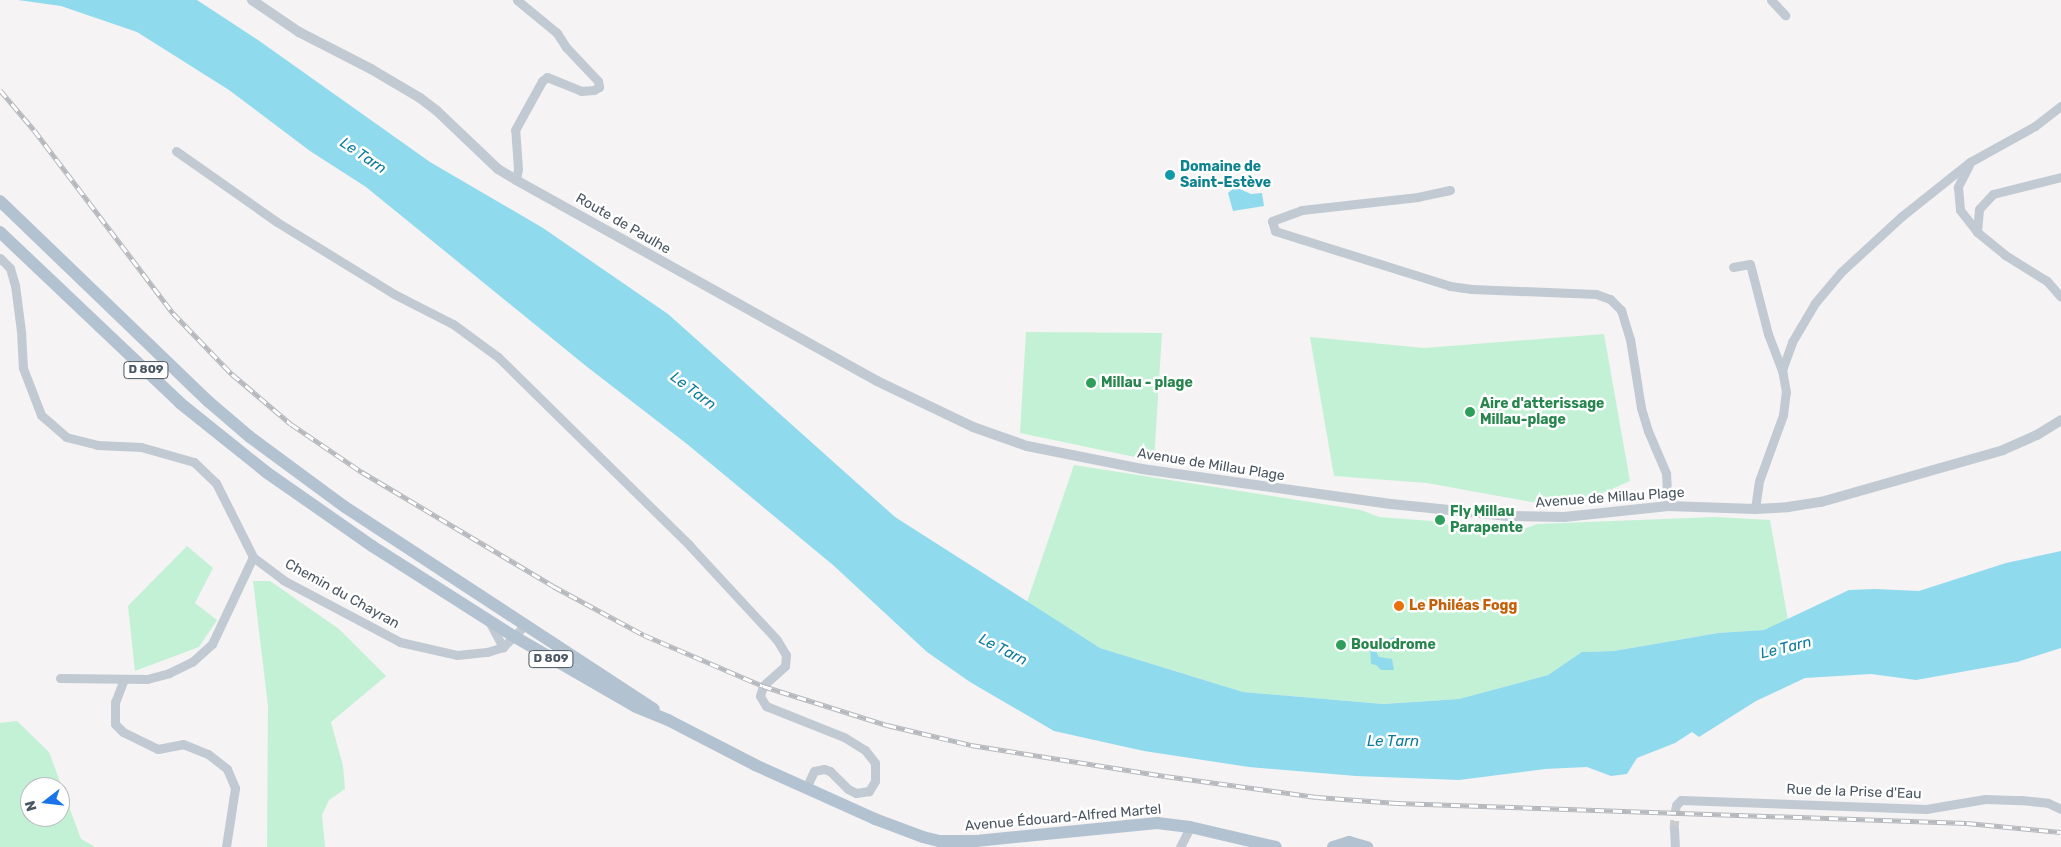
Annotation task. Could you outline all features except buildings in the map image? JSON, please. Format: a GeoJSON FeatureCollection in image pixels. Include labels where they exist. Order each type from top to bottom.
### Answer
{"type":"FeatureCollection","features":[{"type":"Feature","properties":{"kind":"main road","name":"D 809"},"geometry":{"type":"LineString","coordinates":[[0,201],[209,402],[250,437],[337,502],[668,720]]}},
{"type":"Feature","properties":{"kind":"main road","name":"D 809"},"geometry":{"type":"LineString","coordinates":[[0,232],[180,403],[301,498],[515,638],[636,708],[668,720]]}},
{"type":"Feature","properties":{"kind":"main road","name":"Avenue Édouard-Alfred Martel"},"geometry":{"type":"LineString","coordinates":[[668,720],[755,765],[900,830],[939,840],[997,840],[1157,823],[1190,827],[1274,847]]}},
{"type":"Feature","properties":{"kind":"main road"},"geometry":{"type":"LineString","coordinates":[[1332,846],[1349,842],[1367,847]]}},
{"type":"Feature","properties":{"kind":"street","name":"Route de Paulhe"},"geometry":{"type":"LineString","coordinates":[[252,0],[299,32],[371,69],[420,98],[437,111],[498,168],[516,180],[817,349],[936,410],[1003,438]]}},
{"type":"Feature","properties":{"kind":"street"},"geometry":{"type":"LineString","coordinates":[[516,180],[518,169],[515,130],[542,81],[546,77],[581,91],[594,90],[599,87],[598,81],[566,48],[557,33],[517,0]]}},
{"type":"Feature","properties":{"kind":"street"},"geometry":{"type":"LineString","coordinates":[[1771,0],[1785,15]]}},
{"type":"Feature","properties":{"kind":"street"},"geometry":{"type":"LineString","coordinates":[[1782,370],[1792,342],[1810,311],[1841,272],[1902,216],[1970,162],[2035,126],[2061,106]]}},
{"type":"Feature","properties":{"kind":"street"},"geometry":{"type":"LineString","coordinates":[[176,151],[277,222],[394,294],[453,324],[498,358],[690,546],[777,640],[786,655],[785,666],[763,686],[760,696],[766,706],[844,737],[865,750],[875,763],[876,781],[869,791],[856,793],[848,789],[830,771],[824,769],[814,771],[806,788]]}},
{"type":"Feature","properties":{"kind":"street"},"geometry":{"type":"LineString","coordinates":[[1970,162],[1958,187],[1960,210],[1977,232],[2005,256],[2047,280],[2061,297]]}},
{"type":"Feature","properties":{"kind":"street"},"geometry":{"type":"LineString","coordinates":[[1977,232],[1980,209],[1993,194],[2061,178]]}},
{"type":"Feature","properties":{"kind":"street"},"geometry":{"type":"LineString","coordinates":[[1450,190],[1418,197],[1302,210],[1272,221],[1275,231],[1450,286],[1596,294],[1610,299],[1621,310],[1630,339],[1641,408],[1666,473],[1668,506]]}},
{"type":"Feature","properties":{"kind":"street","name":"Chemin du Chayran"},"geometry":{"type":"LineString","coordinates":[[0,258],[10,268],[15,285],[21,331],[23,368],[41,415],[66,437],[96,445],[142,447],[194,462],[216,483],[253,557],[283,580],[400,642],[457,655],[487,652],[503,648],[515,638],[525,625]]}},
{"type":"Feature","properties":{"kind":"street"},"geometry":{"type":"LineString","coordinates":[[1733,266],[1750,264],[1768,334],[1782,370],[1786,392],[1783,415],[1759,481],[1755,509]]}},
{"type":"Feature","properties":{"kind":"street","name":"Avenue de Millau Plage"},"geometry":{"type":"LineString","coordinates":[[1003,438],[1080,458],[1142,469],[1391,504],[1477,513],[1564,517],[1668,506],[1755,509],[1821,502],[2003,450],[2037,435],[2061,420]]}},
{"type":"Feature","properties":{"kind":"street"},"geometry":{"type":"LineString","coordinates":[[60,678],[147,679],[169,673],[192,662],[212,644],[253,557]]}},
{"type":"Feature","properties":{"kind":"street"},"geometry":{"type":"LineString","coordinates":[[489,621],[503,648]]}},
{"type":"Feature","properties":{"kind":"street"},"geometry":{"type":"LineString","coordinates":[[124,679],[115,710],[115,724],[123,732],[158,749],[183,744],[208,754],[227,769],[234,788],[226,847]]}},
{"type":"Feature","properties":{"kind":"street","name":"Rue de la Prise d'Eau"},"geometry":{"type":"LineString","coordinates":[[1676,806],[1681,800],[1926,809],[1985,799],[2048,803],[2061,809]]}},
{"type":"Feature","properties":{"kind":"street"},"geometry":{"type":"LineString","coordinates":[[1180,847],[1190,827]]}},
{"type":"Feature","properties":{"kind":"street"},"geometry":{"type":"LineString","coordinates":[[1674,829],[1675,847]]}},
{"type":"Feature","properties":{"kind":"green space","name":"Millau - plage"},"geometry":{"type":"Polygon","coordinates":[[[1026,332],[1162,333],[1154,461],[1020,433],[1026,332]]]}},
{"type":"Feature","properties":{"kind":"green space","name":"Aire d'atterissage Millau-plage"},"geometry":{"type":"Polygon","coordinates":[[[1604,334],[1630,481],[1596,496],[1531,502],[1427,483],[1334,476],[1310,337],[1424,348],[1604,334]]]}},
{"type":"Feature","properties":{"kind":"green space"},"geometry":{"type":"Polygon","coordinates":[[[1074,465],[1361,510],[1379,517],[1431,521],[1489,534],[1519,531],[1537,524],[1715,517],[1770,520],[1788,620],[1764,630],[1718,633],[1614,651],[1583,652],[1548,675],[1459,699],[1383,704],[1243,692],[1100,648],[1027,602],[1074,465]]]}},
{"type":"Feature","properties":{"kind":"green space"},"geometry":{"type":"Polygon","coordinates":[[[187,546],[213,568],[195,603],[217,620],[199,647],[135,671],[128,606],[187,546]]]}},
{"type":"Feature","properties":{"kind":"green space"},"geometry":{"type":"Polygon","coordinates":[[[253,581],[270,581],[339,629],[386,676],[331,722],[343,766],[345,789],[329,800],[322,815],[325,847],[267,847],[268,706],[253,581]]]}},
{"type":"Feature","properties":{"kind":"green space"},"geometry":{"type":"Polygon","coordinates":[[[17,721],[49,752],[58,777],[20,777],[20,827],[70,827],[70,809],[81,839],[95,847],[0,847],[0,723],[17,721]]]}},
{"type":"Feature","properties":{"kind":"water","name":"Le Tarn"},"geometry":{"type":"Polygon","coordinates":[[[18,0],[197,0],[258,40],[430,162],[543,228],[668,314],[895,517],[1100,648],[1243,692],[1383,704],[1459,699],[1548,675],[1582,652],[1614,651],[1718,633],[1764,630],[1849,590],[1919,591],[2006,563],[2061,551],[2061,648],[2017,662],[1916,680],[1871,674],[1805,678],[1756,701],[1699,737],[1692,732],[1675,743],[1637,758],[1627,774],[1611,776],[1587,767],[1545,769],[1459,780],[1356,776],[1249,767],[1144,751],[1054,731],[970,682],[927,652],[833,565],[687,444],[586,366],[366,187],[310,151],[229,90],[137,32],[61,6],[18,0]]]}},
{"type":"Feature","properties":{"kind":"water"},"geometry":{"type":"Polygon","coordinates":[[[1235,187],[1251,194],[1262,193],[1264,206],[1233,211],[1228,193],[1235,187]]]}},
{"type":"Feature","properties":{"kind":"water"},"geometry":{"type":"Polygon","coordinates":[[[1394,637],[1402,643],[1400,648],[1396,651],[1376,651],[1379,657],[1392,659],[1394,670],[1381,670],[1376,665],[1371,664],[1370,647],[1373,642],[1380,642],[1386,647],[1389,645],[1389,639],[1394,637]]]}},
{"type":"Feature","properties":{"kind":"tunnel"},"geometry":{"type":"LineString","coordinates":[[1674,829],[1676,805]]}},
{"type":"Feature","properties":{"kind":"railway"},"geometry":{"type":"LineString","coordinates":[[0,90],[34,130],[173,313],[232,374],[291,424],[362,472],[553,586],[644,635],[763,686],[887,725],[971,745],[1165,776],[1317,797],[1397,803],[1967,823],[2061,832]]}},
{"type":"Feature","properties":{"kind":"place","name":"Domaine de Saint-Estève"},"geometry":{"type":"Point","coordinates":[1170,175]}},
{"type":"Feature","properties":{"kind":"place","name":"Millau - plage"},"geometry":{"type":"Point","coordinates":[1091,383]}},
{"type":"Feature","properties":{"kind":"place","name":"Aire d'atterissage Millau-plage"},"geometry":{"type":"Point","coordinates":[1470,412]}},
{"type":"Feature","properties":{"kind":"place","name":"Fly Millau Parapente"},"geometry":{"type":"Point","coordinates":[1440,520]}},
{"type":"Feature","properties":{"kind":"place","name":"Le Philéas Fogg"},"geometry":{"type":"Point","coordinates":[1399,606]}},
{"type":"Feature","properties":{"kind":"place","name":"Boulodrome"},"geometry":{"type":"Point","coordinates":[1341,645]}}]}
